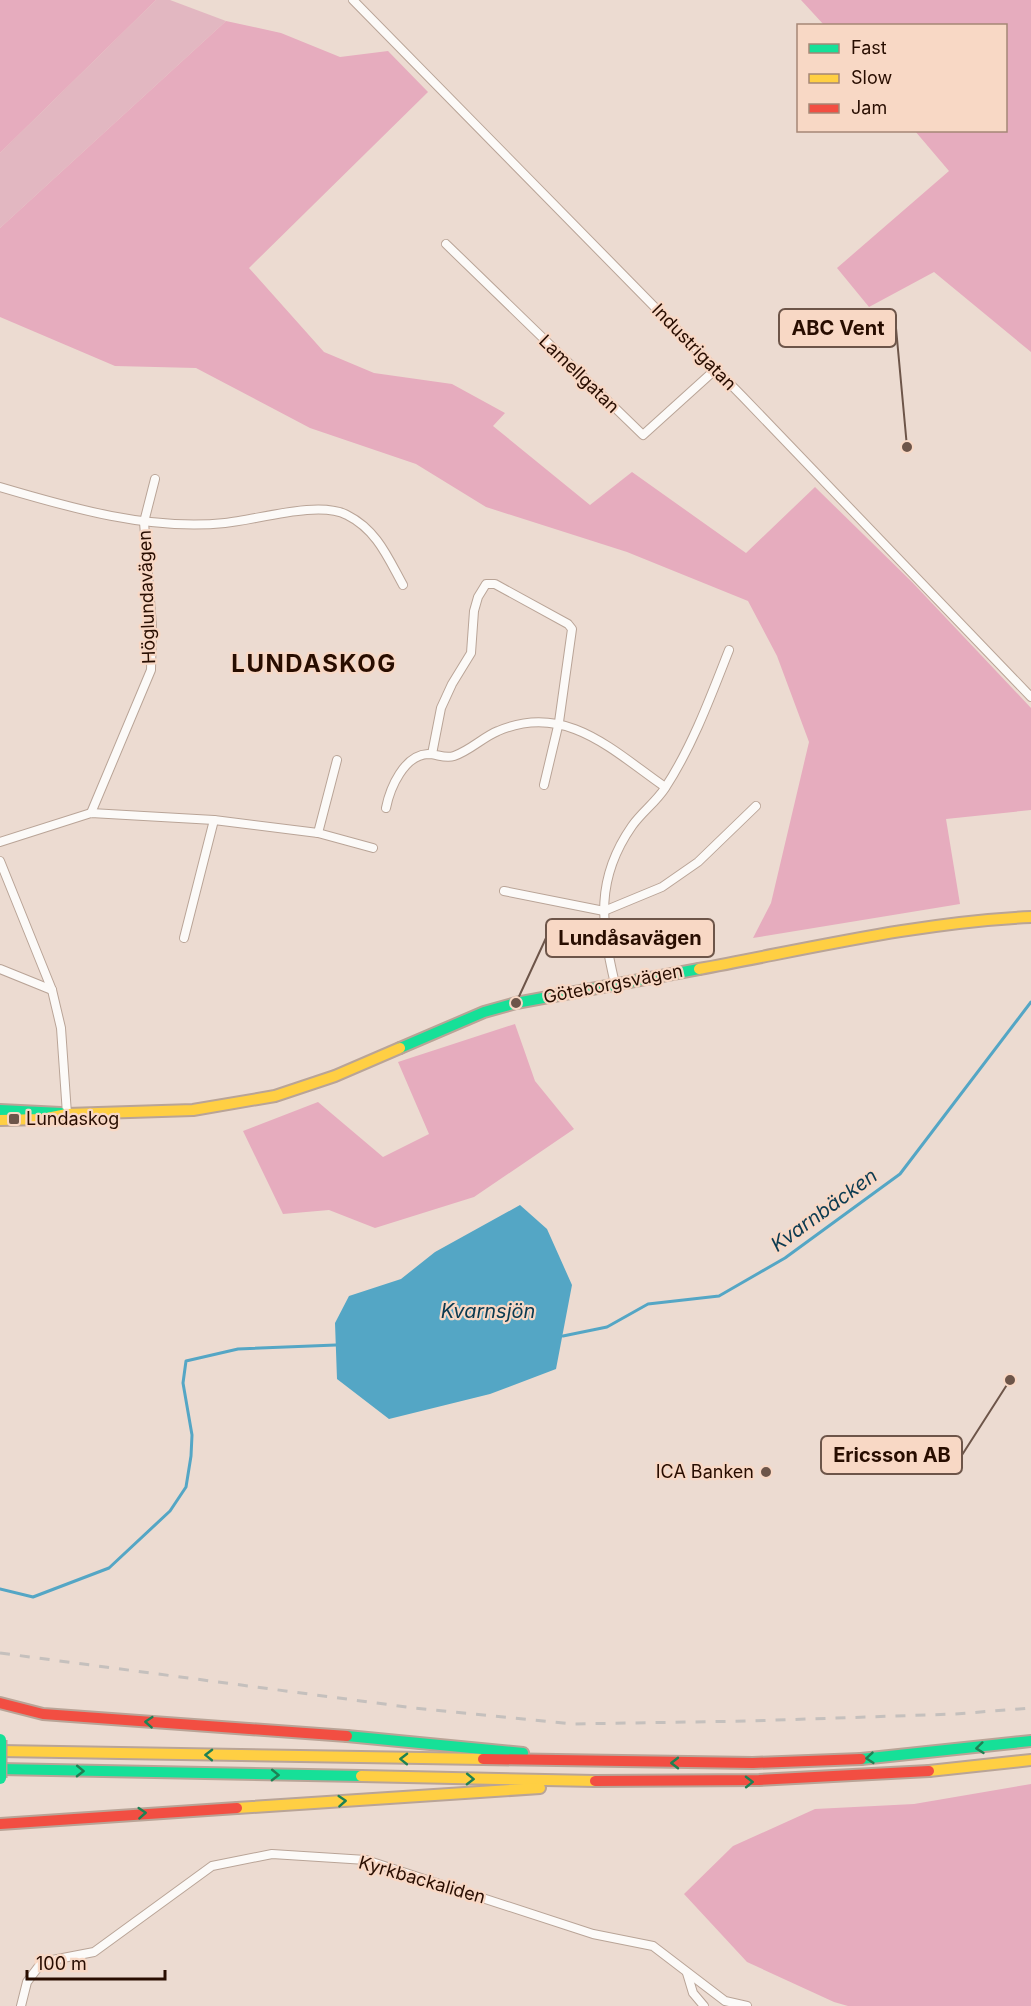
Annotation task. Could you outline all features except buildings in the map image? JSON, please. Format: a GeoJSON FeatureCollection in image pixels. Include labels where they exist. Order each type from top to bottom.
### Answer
{"type":"FeatureCollection","features":[{"type":"Feature","properties":{"kind":"main road","name":"Göteborgsvägen"},"geometry":{"type":"LineString","coordinates":[[0,1120],[42,1119],[67,1114],[193,1110],[275,1096],[335,1076],[484,1012],[545,996],[900,932],[989,919],[1031,917]]}},
{"type":"Feature","properties":{"kind":"main road","name":"Göteborgsvägen"},"geometry":{"type":"LineString","coordinates":[[0,1110],[42,1110],[67,1114]]}},
{"type":"Feature","properties":{"kind":"main road"},"geometry":{"type":"LineString","coordinates":[[0,1703],[43,1714],[369,1738],[534,1754],[588,1762]]}},
{"type":"Feature","properties":{"kind":"main road"},"geometry":{"type":"LineString","coordinates":[[0,1740],[2,1757],[0,1778]]}},
{"type":"Feature","properties":{"kind":"main road"},"geometry":{"type":"LineString","coordinates":[[0,1750],[588,1762],[753,1763],[858,1759],[1031,1741]]}},
{"type":"Feature","properties":{"kind":"main road"},"geometry":{"type":"LineString","coordinates":[[0,1769],[627,1782],[862,1778],[1031,1760]]}},
{"type":"Feature","properties":{"kind":"main road"},"geometry":{"type":"LineString","coordinates":[[0,1824],[627,1782]]}},
{"type":"Feature","properties":{"kind":"street","name":"Industrigatan"},"geometry":{"type":"LineString","coordinates":[[353,0],[716,369],[1031,697]]}},
{"type":"Feature","properties":{"kind":"street","name":"Lamellgatan"},"geometry":{"type":"LineString","coordinates":[[446,244],[643,435],[716,369]]}},
{"type":"Feature","properties":{"kind":"street","name":"Höglundavägen"},"geometry":{"type":"LineString","coordinates":[[91,813],[151,670],[152,626],[144,522],[154,479]]}},
{"type":"Feature","properties":{"kind":"street"},"geometry":{"type":"LineString","coordinates":[[0,487],[144,522],[224,523],[314,509],[346,514],[377,537],[403,585]]}},
{"type":"Feature","properties":{"kind":"street"},"geometry":{"type":"LineString","coordinates":[[432,754],[441,708],[452,684],[471,653],[478,597],[482,589],[490,583],[501,586],[572,629],[559,722],[544,785]]}},
{"type":"Feature","properties":{"kind":"street"},"geometry":{"type":"LineString","coordinates":[[615,984],[604,911],[605,884],[616,851],[634,823],[665,787],[688,744],[729,650]]}},
{"type":"Feature","properties":{"kind":"street"},"geometry":{"type":"LineString","coordinates":[[386,808],[390,791],[412,759],[432,754],[452,757],[497,731],[527,723],[559,722],[589,734],[665,787]]}},
{"type":"Feature","properties":{"kind":"street"},"geometry":{"type":"LineString","coordinates":[[318,833],[338,760]]}},
{"type":"Feature","properties":{"kind":"street"},"geometry":{"type":"LineString","coordinates":[[504,891],[604,911],[663,887],[698,862],[756,806]]}},
{"type":"Feature","properties":{"kind":"street"},"geometry":{"type":"LineString","coordinates":[[0,842],[91,813],[214,820],[318,833],[373,848]]}},
{"type":"Feature","properties":{"kind":"street"},"geometry":{"type":"LineString","coordinates":[[184,938],[214,820]]}},
{"type":"Feature","properties":{"kind":"street"},"geometry":{"type":"LineString","coordinates":[[0,861],[52,990],[61,1028],[67,1114]]}},
{"type":"Feature","properties":{"kind":"street"},"geometry":{"type":"LineString","coordinates":[[0,969],[52,990]]}},
{"type":"Feature","properties":{"kind":"street","name":"Kyrkbackaliden"},"geometry":{"type":"LineString","coordinates":[[21,2006],[27,1982],[42,1962],[94,1952],[212,1866],[273,1854],[366,1860],[593,1934],[653,1946],[725,2001]]}},
{"type":"Feature","properties":{"kind":"street"},"geometry":{"type":"LineString","coordinates":[[687,1973],[693,1993],[704,2006]]}},
{"type":"Feature","properties":{"kind":"street"},"geometry":{"type":"LineString","coordinates":[[718,2006],[725,2001],[747,2006]]}},
{"type":"Feature","properties":{"kind":"shaded area"},"geometry":{"type":"Polygon","coordinates":[[[0,0],[156,0],[0,153],[0,0]]]}},
{"type":"Feature","properties":{"kind":"shaded area"},"geometry":{"type":"Polygon","coordinates":[[[156,0],[170,0],[226,21],[0,228],[0,153],[156,0]]]}},
{"type":"Feature","properties":{"kind":"shaded area"},"geometry":{"type":"Polygon","coordinates":[[[801,0],[1031,0],[1031,352],[934,272],[869,307],[837,268],[949,171],[916,132],[1007,132],[1007,24],[823,24],[801,0]]]}},
{"type":"Feature","properties":{"kind":"shaded area"},"geometry":{"type":"Polygon","coordinates":[[[226,21],[281,33],[340,57],[388,51],[428,92],[249,268],[324,352],[374,373],[452,384],[505,413],[493,426],[590,505],[632,472],[746,553],[815,487],[912,582],[1031,708],[1031,810],[946,819],[960,904],[753,938],[771,903],[809,742],[777,656],[748,601],[627,552],[486,507],[416,464],[310,428],[196,368],[115,366],[0,317],[0,228],[226,21]]]}},
{"type":"Feature","properties":{"kind":"shaded area"},"geometry":{"type":"Polygon","coordinates":[[[515,1024],[535,1081],[574,1129],[474,1197],[375,1228],[329,1210],[283,1214],[243,1131],[318,1102],[383,1157],[429,1134],[398,1062],[515,1024]]]}},
{"type":"Feature","properties":{"kind":"shaded area"},"geometry":{"type":"Polygon","coordinates":[[[1031,1784],[1031,2006],[848,2006],[834,2002],[747,1962],[684,1894],[733,1846],[815,1809],[914,1804],[1031,1784]]]}},
{"type":"Feature","properties":{"kind":"water","name":"Kvarnsjön"},"geometry":{"type":"Polygon","coordinates":[[[520,1205],[547,1229],[572,1285],[556,1369],[490,1394],[389,1419],[337,1379],[335,1323],[349,1296],[401,1279],[435,1252],[520,1205]]]}},
{"type":"Feature","properties":{"kind":"waterway","name":"Kvarnbäcken"},"geometry":{"type":"LineString","coordinates":[[563,1336],[607,1327],[648,1304],[719,1296],[785,1258],[900,1174],[1031,1002]]}},
{"type":"Feature","properties":{"kind":"waterway","name":"Kvarnbäcken"},"geometry":{"type":"LineString","coordinates":[[0,1589],[33,1597],[109,1568],[170,1511],[186,1487],[191,1456],[192,1435],[183,1383],[186,1361],[238,1349],[336,1345]]}},
{"type":"Feature","properties":{"kind":"railway"},"geometry":{"type":"LineString","coordinates":[[0,1653],[414,1708],[573,1724],[955,1714],[1031,1708]]}},
{"type":"Feature","properties":{"kind":"traffic: fast"},"geometry":{"type":"LineString","coordinates":[[400,1048],[484,1012],[516,1003],[699,969]]}},
{"type":"Feature","properties":{"kind":"traffic: fast"},"geometry":{"type":"LineString","coordinates":[[0,1110],[61,1113]]}},
{"type":"Feature","properties":{"kind":"traffic: fast"},"geometry":{"type":"LineString","coordinates":[[347,1736],[523,1753]]}},
{"type":"Feature","properties":{"kind":"traffic: fast"},"geometry":{"type":"LineString","coordinates":[[0,1740],[0,1778]]}},
{"type":"Feature","properties":{"kind":"traffic: fast"},"geometry":{"type":"LineString","coordinates":[[861,1759],[1031,1741]]}},
{"type":"Feature","properties":{"kind":"traffic: fast"},"geometry":{"type":"LineString","coordinates":[[0,1769],[361,1776]]}},
{"type":"Feature","properties":{"kind":"traffic: slow"},"geometry":{"type":"LineString","coordinates":[[699,969],[905,930],[1031,917]]}},
{"type":"Feature","properties":{"kind":"traffic: slow"},"geometry":{"type":"LineString","coordinates":[[0,1120],[42,1119],[67,1114],[193,1110],[275,1096],[335,1076],[400,1048]]}},
{"type":"Feature","properties":{"kind":"traffic: slow"},"geometry":{"type":"LineString","coordinates":[[0,1751],[483,1759]]}},
{"type":"Feature","properties":{"kind":"traffic: slow"},"geometry":{"type":"LineString","coordinates":[[929,1771],[1031,1760]]}},
{"type":"Feature","properties":{"kind":"traffic: slow"},"geometry":{"type":"LineString","coordinates":[[361,1776],[595,1781]]}},
{"type":"Feature","properties":{"kind":"traffic: slow"},"geometry":{"type":"LineString","coordinates":[[237,1808],[540,1788]]}},
{"type":"Feature","properties":{"kind":"traffic: jam"},"geometry":{"type":"LineString","coordinates":[[0,1703],[43,1714],[347,1736]]}},
{"type":"Feature","properties":{"kind":"traffic: jam"},"geometry":{"type":"LineString","coordinates":[[483,1759],[753,1763],[861,1759]]}},
{"type":"Feature","properties":{"kind":"traffic: jam"},"geometry":{"type":"LineString","coordinates":[[595,1781],[759,1780],[929,1771]]}},
{"type":"Feature","properties":{"kind":"traffic: jam"},"geometry":{"type":"LineString","coordinates":[[0,1824],[237,1808]]}},
{"type":"Feature","properties":{"kind":"place","name":"ABC Vent"},"geometry":{"type":"Point","coordinates":[907,447]}},
{"type":"Feature","properties":{"kind":"place","name":"Lundåsavägen"},"geometry":{"type":"Point","coordinates":[516,1003]}},
{"type":"Feature","properties":{"kind":"place","name":"Lundaskog"},"geometry":{"type":"Point","coordinates":[14,1119]}},
{"type":"Feature","properties":{"kind":"place","name":"Ericsson AB"},"geometry":{"type":"Point","coordinates":[1010,1380]}},
{"type":"Feature","properties":{"kind":"place","name":"ICA Banken"},"geometry":{"type":"Point","coordinates":[766,1472]}},
{"type":"Feature","properties":{"kind":"district","name":"LUNDASKOG"},"geometry":{"type":"Point","coordinates":[314,664]}}]}
